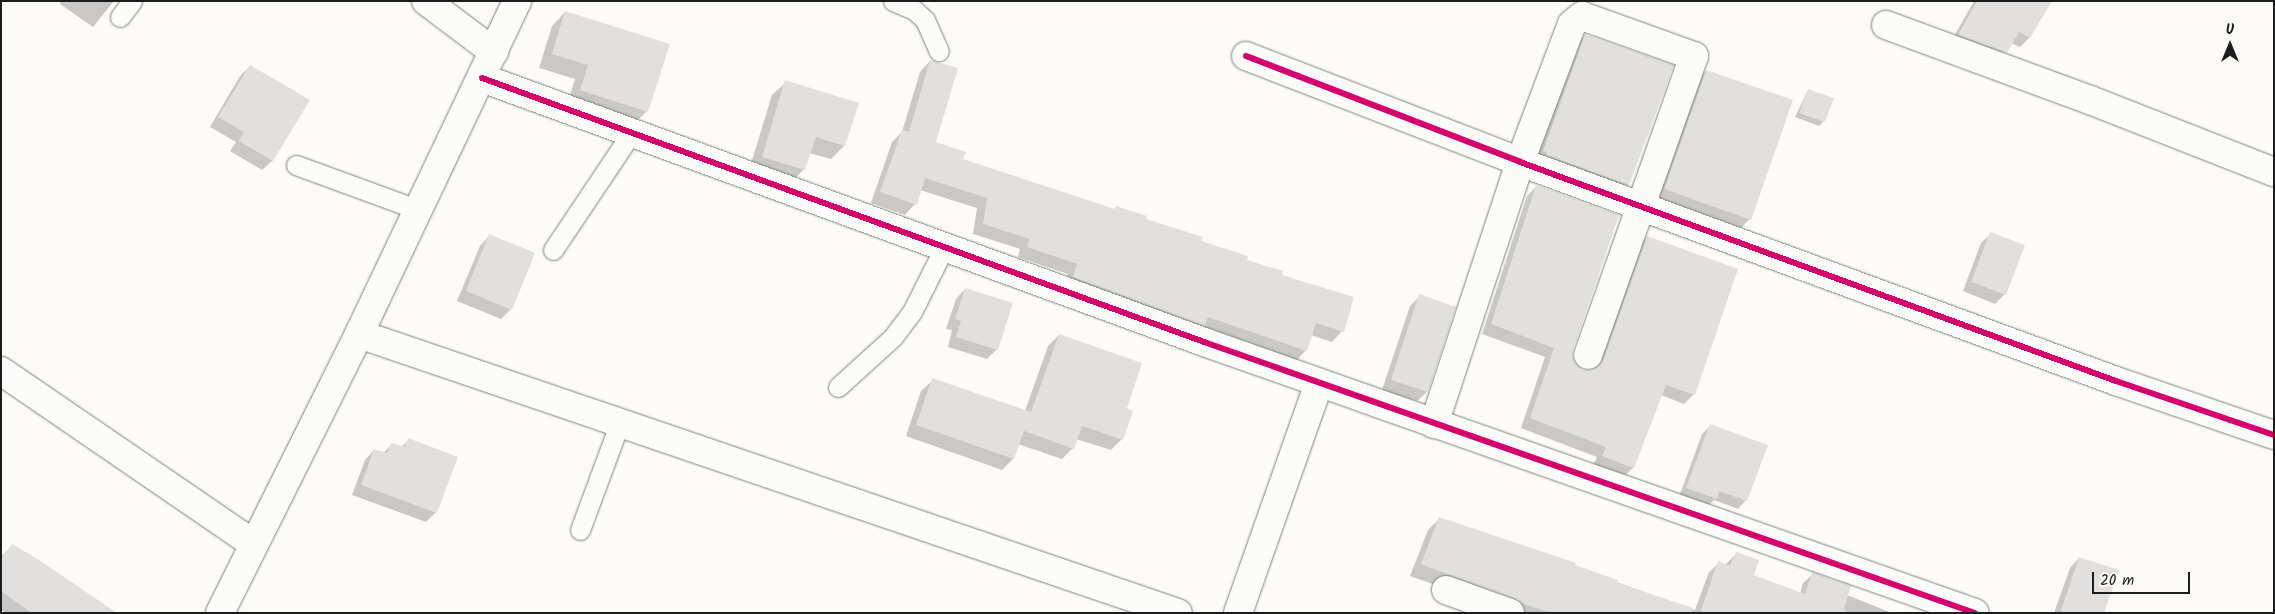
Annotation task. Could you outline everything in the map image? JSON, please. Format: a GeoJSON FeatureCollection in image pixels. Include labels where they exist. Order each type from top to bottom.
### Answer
{"type":"FeatureCollection","features":[{"type":"Feature","properties":{"kind":"street"},"geometry":{"type":"LineString","coordinates":[[426,1],[494,52]]}},
{"type":"Feature","properties":{"kind":"street"},"geometry":{"type":"LineString","coordinates":[[220,613],[359,334],[517,1]]}},
{"type":"Feature","properties":{"kind":"street"},"geometry":{"type":"LineString","coordinates":[[1434,424],[1520,162],[1577,18],[1588,18],[1690,52],[1694,56],[1588,355]]}},
{"type":"Feature","properties":{"kind":"street"},"geometry":{"type":"LineString","coordinates":[[1886,25],[2090,100],[2274,172]]}},
{"type":"Feature","properties":{"kind":"street"},"geometry":{"type":"LineString","coordinates":[[1246,56],[1520,162],[2116,382],[2274,436]]}},
{"type":"Feature","properties":{"kind":"street"},"geometry":{"type":"LineString","coordinates":[[482,78],[1434,424],[1975,613]]}},
{"type":"Feature","properties":{"kind":"street"},"geometry":{"type":"LineString","coordinates":[[359,334],[1178,613]]}},
{"type":"Feature","properties":{"kind":"street"},"geometry":{"type":"LineString","coordinates":[[1,371],[254,544]]}},
{"type":"Feature","properties":{"kind":"street"},"geometry":{"type":"LineString","coordinates":[[1238,613],[1319,382]]}},
{"type":"Feature","properties":{"kind":"street"},"geometry":{"type":"LineString","coordinates":[[1446,590],[1510,613]]}},
{"type":"Feature","properties":{"kind":"lane"},"geometry":{"type":"LineString","coordinates":[[120,17],[132,1]]}},
{"type":"Feature","properties":{"kind":"lane"},"geometry":{"type":"LineString","coordinates":[[893,1],[914,10],[925,20],[939,51]]}},
{"type":"Feature","properties":{"kind":"lane"},"geometry":{"type":"LineString","coordinates":[[553,250],[632,132]]}},
{"type":"Feature","properties":{"kind":"lane"},"geometry":{"type":"LineString","coordinates":[[296,165],[419,210]]}},
{"type":"Feature","properties":{"kind":"lane"},"geometry":{"type":"LineString","coordinates":[[838,387],[893,337],[912,312],[945,246]]}},
{"type":"Feature","properties":{"kind":"lane"},"geometry":{"type":"LineString","coordinates":[[580,530],[620,422]]}},
{"type":"Feature","properties":{"kind":"building"},"geometry":{"type":"Polygon","coordinates":[[[1977,1],[2052,1],[2030,38],[2019,32],[2007,53],[1958,35],[1977,1]]]}},
{"type":"Feature","properties":{"kind":"building"},"geometry":{"type":"Polygon","coordinates":[[[565,11],[670,44],[648,112],[580,90],[588,65],[552,54],[565,11]]]}},
{"type":"Feature","properties":{"kind":"building"},"geometry":{"type":"Polygon","coordinates":[[[1585,34],[1674,65],[1629,185],[1546,155],[1547,152],[1543,151],[1585,34]]]}},
{"type":"Feature","properties":{"kind":"building"},"geometry":{"type":"Polygon","coordinates":[[[930,60],[958,68],[936,142],[966,152],[963,159],[1115,209],[1116,206],[1147,216],[1146,219],[1203,237],[1201,241],[1248,256],[1247,260],[1283,271],[1282,275],[1354,297],[1344,332],[1316,323],[1307,351],[1208,317],[1205,326],[1073,277],[1077,264],[1027,247],[1030,239],[983,224],[987,198],[925,178],[917,205],[880,192],[902,130],[909,132],[930,60]]]}},
{"type":"Feature","properties":{"kind":"building"},"geometry":{"type":"Polygon","coordinates":[[[250,65],[310,100],[273,161],[239,141],[244,132],[218,117],[250,65]]]}},
{"type":"Feature","properties":{"kind":"building"},"geometry":{"type":"Polygon","coordinates":[[[1706,70],[1793,100],[1751,220],[1664,189],[1706,70]]]}},
{"type":"Feature","properties":{"kind":"building"},"geometry":{"type":"Polygon","coordinates":[[[785,80],[859,103],[845,146],[816,137],[805,170],[762,157],[785,80]]]}},
{"type":"Feature","properties":{"kind":"building"},"geometry":{"type":"Polygon","coordinates":[[[1808,89],[1834,98],[1825,122],[1799,113],[1808,89]]]}},
{"type":"Feature","properties":{"kind":"building"},"geometry":{"type":"Polygon","coordinates":[[[1536,185],[1619,215],[1573,350],[1573,358],[1582,370],[1591,370],[1603,360],[1647,236],[1738,269],[1695,395],[1666,385],[1634,468],[1602,456],[1606,447],[1530,418],[1554,348],[1491,324],[1536,185]]]}},
{"type":"Feature","properties":{"kind":"building"},"geometry":{"type":"Polygon","coordinates":[[[1990,232],[2025,245],[2006,295],[1971,282],[1990,232]]]}},
{"type":"Feature","properties":{"kind":"building"},"geometry":{"type":"Polygon","coordinates":[[[489,234],[535,253],[512,310],[466,291],[489,234]]]}},
{"type":"Feature","properties":{"kind":"building"},"geometry":{"type":"Polygon","coordinates":[[[965,288],[1013,303],[998,350],[956,337],[961,321],[955,319],[965,288]]]}},
{"type":"Feature","properties":{"kind":"building"},"geometry":{"type":"Polygon","coordinates":[[[1419,294],[1456,307],[1428,392],[1391,380],[1419,294]]]}},
{"type":"Feature","properties":{"kind":"building"},"geometry":{"type":"Polygon","coordinates":[[[1059,334],[1142,363],[1127,408],[1133,411],[1123,440],[1082,426],[1074,449],[1024,431],[1014,459],[916,425],[932,378],[1031,412],[1059,334]]]}},
{"type":"Feature","properties":{"kind":"building"},"geometry":{"type":"Polygon","coordinates":[[[1710,424],[1768,445],[1747,501],[1719,491],[1717,499],[1686,488],[1710,424]]]}},
{"type":"Feature","properties":{"kind":"building"},"geometry":{"type":"Polygon","coordinates":[[[408,438],[458,457],[437,513],[361,485],[374,449],[387,453],[391,443],[405,447],[408,438]]]}},
{"type":"Feature","properties":{"kind":"building"},"geometry":{"type":"Polygon","coordinates":[[[1439,517],[1576,563],[1575,565],[1618,580],[1617,583],[1693,608],[1692,613],[1552,613],[1524,604],[1421,564],[1439,517]]]}},
{"type":"Feature","properties":{"kind":"building"},"geometry":{"type":"Polygon","coordinates":[[[12,544],[117,613],[32,613],[1,591],[1,559],[12,544]]]}},
{"type":"Feature","properties":{"kind":"building"},"geometry":{"type":"Polygon","coordinates":[[[1736,552],[1759,560],[1754,575],[1805,594],[1812,572],[1851,586],[1844,609],[1847,613],[1700,613],[1718,561],[1730,566],[1736,552]]]}},
{"type":"Feature","properties":{"kind":"building"},"geometry":{"type":"Polygon","coordinates":[[[2079,557],[2119,570],[2104,613],[2060,613],[2079,557]]]}},
{"type":"Feature","properties":{"kind":"cycle path"},"geometry":{"type":"LineString","coordinates":[[1246,56],[1520,162],[2116,381],[2274,435]]}},
{"type":"Feature","properties":{"kind":"cycle path"},"geometry":{"type":"LineString","coordinates":[[482,78],[1204,342],[1975,613]]}}]}
